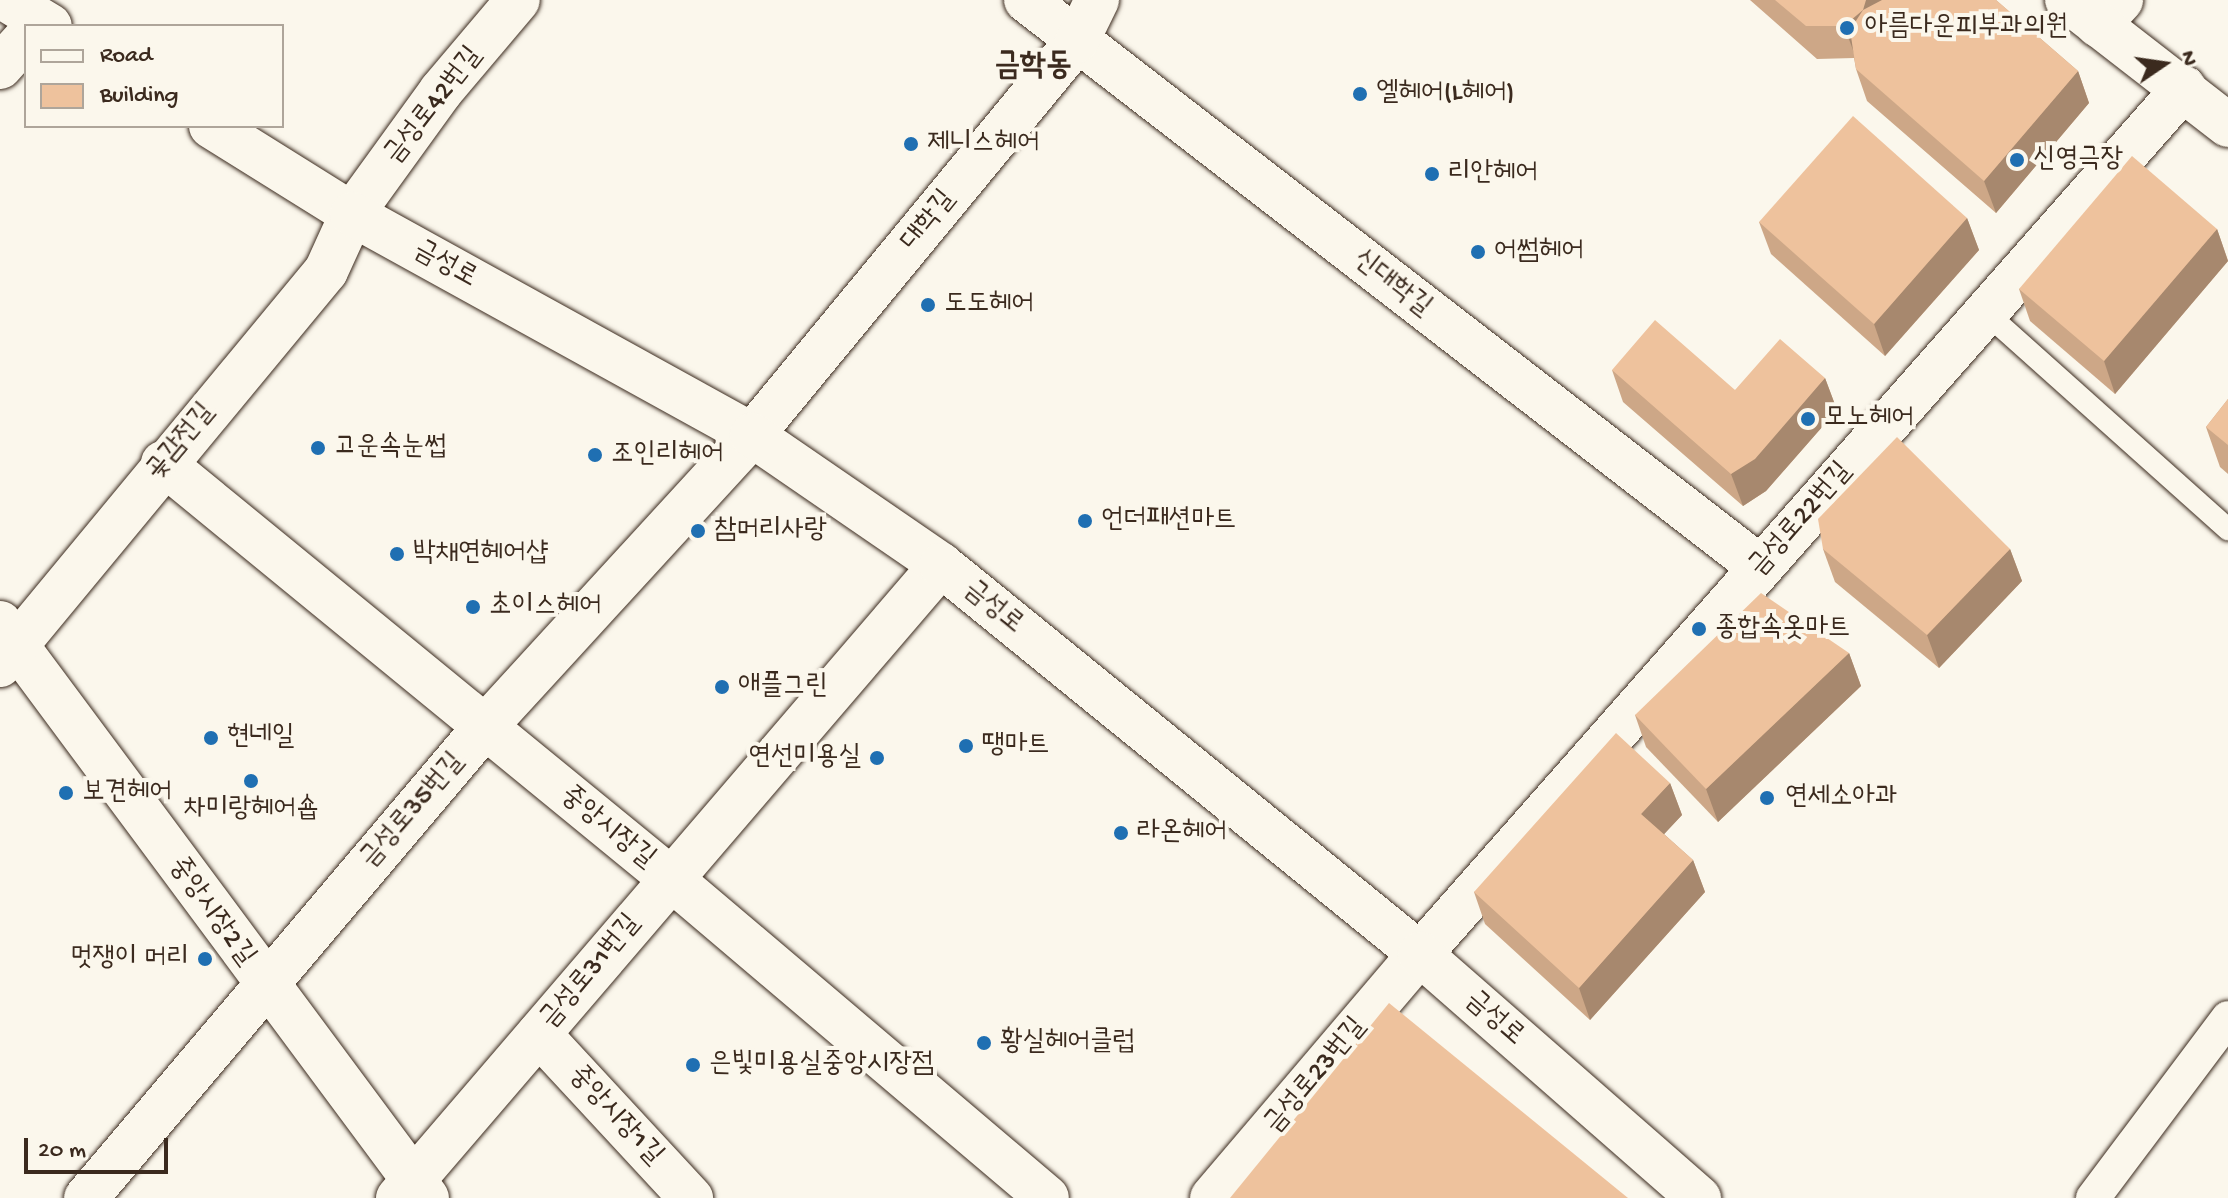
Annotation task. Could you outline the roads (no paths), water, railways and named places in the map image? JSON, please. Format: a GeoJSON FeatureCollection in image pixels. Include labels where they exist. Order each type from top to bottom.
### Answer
{"type":"FeatureCollection","features":[{"type":"Feature","properties":{"kind":"street","name":"금성로42번길"},"geometry":{"type":"LineString","coordinates":[[352,214],[441,91],[518,0]]}},
{"type":"Feature","properties":{"kind":"street","name":"신대학길"},"geometry":{"type":"LineString","coordinates":[[1026,0],[1760,567]]}},
{"type":"Feature","properties":{"kind":"street","name":"대학길"},"geometry":{"type":"LineString","coordinates":[[752,435],[1077,41],[1097,0]]}},
{"type":"Feature","properties":{"kind":"street"},"geometry":{"type":"LineString","coordinates":[[2096,8],[2228,125]]}},
{"type":"Feature","properties":{"kind":"street"},"geometry":{"type":"LineString","coordinates":[[0,67],[24,33]]}},
{"type":"Feature","properties":{"kind":"street","name":"금성로22번길"},"geometry":{"type":"LineString","coordinates":[[1420,954],[2184,88]]}},
{"type":"Feature","properties":{"kind":"street","name":"금성로"},"geometry":{"type":"LineString","coordinates":[[214,128],[352,214],[752,435],[941,565],[1420,954],[1699,1198]]}},
{"type":"Feature","properties":{"kind":"street","name":"곶감전길"},"geometry":{"type":"LineString","coordinates":[[6,644],[326,271],[352,214]]}},
{"type":"Feature","properties":{"kind":"street","name":"금성로35번길"},"geometry":{"type":"LineString","coordinates":[[86,1198],[264,984],[483,729],[752,435]]}},
{"type":"Feature","properties":{"kind":"street","name":"중앙시장길"},"geometry":{"type":"LineString","coordinates":[[163,463],[483,729],[670,878],[1047,1198]]}},
{"type":"Feature","properties":{"kind":"street","name":"금성로31번길"},"geometry":{"type":"LineString","coordinates":[[413,1192],[539,1034],[670,878],[941,565]]}},
{"type":"Feature","properties":{"kind":"street","name":"중앙시장2길"},"geometry":{"type":"LineString","coordinates":[[6,644],[264,984],[413,1192]]}},
{"type":"Feature","properties":{"kind":"street","name":"금성로23번길"},"geometry":{"type":"LineString","coordinates":[[1212,1198],[1420,954]]}},
{"type":"Feature","properties":{"kind":"street"},"geometry":{"type":"LineString","coordinates":[[2093,1198],[2228,1018]]}},
{"type":"Feature","properties":{"kind":"street","name":"중앙시장1길"},"geometry":{"type":"LineString","coordinates":[[539,1034],[691,1198]]}},
{"type":"Feature","properties":{"kind":"lane"},"geometry":{"type":"LineString","coordinates":[[1985,312],[2228,529]]}},
{"type":"Feature","properties":{"kind":"place","name":"아름다운피부과의원"},"geometry":{"type":"Point","coordinates":[1847,28]}},
{"type":"Feature","properties":{"kind":"place","name":"엘헤어(L헤어)"},"geometry":{"type":"Point","coordinates":[1360,94]}},
{"type":"Feature","properties":{"kind":"place","name":"제니스헤어"},"geometry":{"type":"Point","coordinates":[911,144]}},
{"type":"Feature","properties":{"kind":"place","name":"신영극장"},"geometry":{"type":"Point","coordinates":[2017,160]}},
{"type":"Feature","properties":{"kind":"place","name":"리안헤어"},"geometry":{"type":"Point","coordinates":[1432,174]}},
{"type":"Feature","properties":{"kind":"place","name":"어썸헤어"},"geometry":{"type":"Point","coordinates":[1478,252]}},
{"type":"Feature","properties":{"kind":"place","name":"도도헤어"},"geometry":{"type":"Point","coordinates":[928,305]}},
{"type":"Feature","properties":{"kind":"place","name":"모노헤어"},"geometry":{"type":"Point","coordinates":[1808,419]}},
{"type":"Feature","properties":{"kind":"place","name":"고운속눈썹"},"geometry":{"type":"Point","coordinates":[318,448]}},
{"type":"Feature","properties":{"kind":"place","name":"조인리헤어"},"geometry":{"type":"Point","coordinates":[595,455]}},
{"type":"Feature","properties":{"kind":"place","name":"언더패션마트"},"geometry":{"type":"Point","coordinates":[1085,521]}},
{"type":"Feature","properties":{"kind":"place","name":"참머리사랑"},"geometry":{"type":"Point","coordinates":[698,531]}},
{"type":"Feature","properties":{"kind":"place","name":"박채연헤어샵"},"geometry":{"type":"Point","coordinates":[397,554]}},
{"type":"Feature","properties":{"kind":"place","name":"초이스헤어"},"geometry":{"type":"Point","coordinates":[473,607]}},
{"type":"Feature","properties":{"kind":"place","name":"종합속옷마트"},"geometry":{"type":"Point","coordinates":[1699,629]}},
{"type":"Feature","properties":{"kind":"place","name":"애플그린"},"geometry":{"type":"Point","coordinates":[722,687]}},
{"type":"Feature","properties":{"kind":"place","name":"현네일"},"geometry":{"type":"Point","coordinates":[211,738]}},
{"type":"Feature","properties":{"kind":"place","name":"땡마트"},"geometry":{"type":"Point","coordinates":[966,746]}},
{"type":"Feature","properties":{"kind":"place","name":"연선미용실"},"geometry":{"type":"Point","coordinates":[877,758]}},
{"type":"Feature","properties":{"kind":"place","name":"차미랑헤어숍"},"geometry":{"type":"Point","coordinates":[251,781]}},
{"type":"Feature","properties":{"kind":"place","name":"보견헤어"},"geometry":{"type":"Point","coordinates":[66,793]}},
{"type":"Feature","properties":{"kind":"place","name":"연세소아과"},"geometry":{"type":"Point","coordinates":[1767,798]}},
{"type":"Feature","properties":{"kind":"place","name":"라온헤어"},"geometry":{"type":"Point","coordinates":[1121,833]}},
{"type":"Feature","properties":{"kind":"place","name":"멋쟁이 머리"},"geometry":{"type":"Point","coordinates":[205,959]}},
{"type":"Feature","properties":{"kind":"place","name":"황실헤어클럽"},"geometry":{"type":"Point","coordinates":[984,1043]}},
{"type":"Feature","properties":{"kind":"place","name":"은빛미용실중앙시장점"},"geometry":{"type":"Point","coordinates":[693,1065]}},
{"type":"Feature","properties":{"kind":"district","name":"금학동"},"geometry":{"type":"Point","coordinates":[1033,67]}}]}
